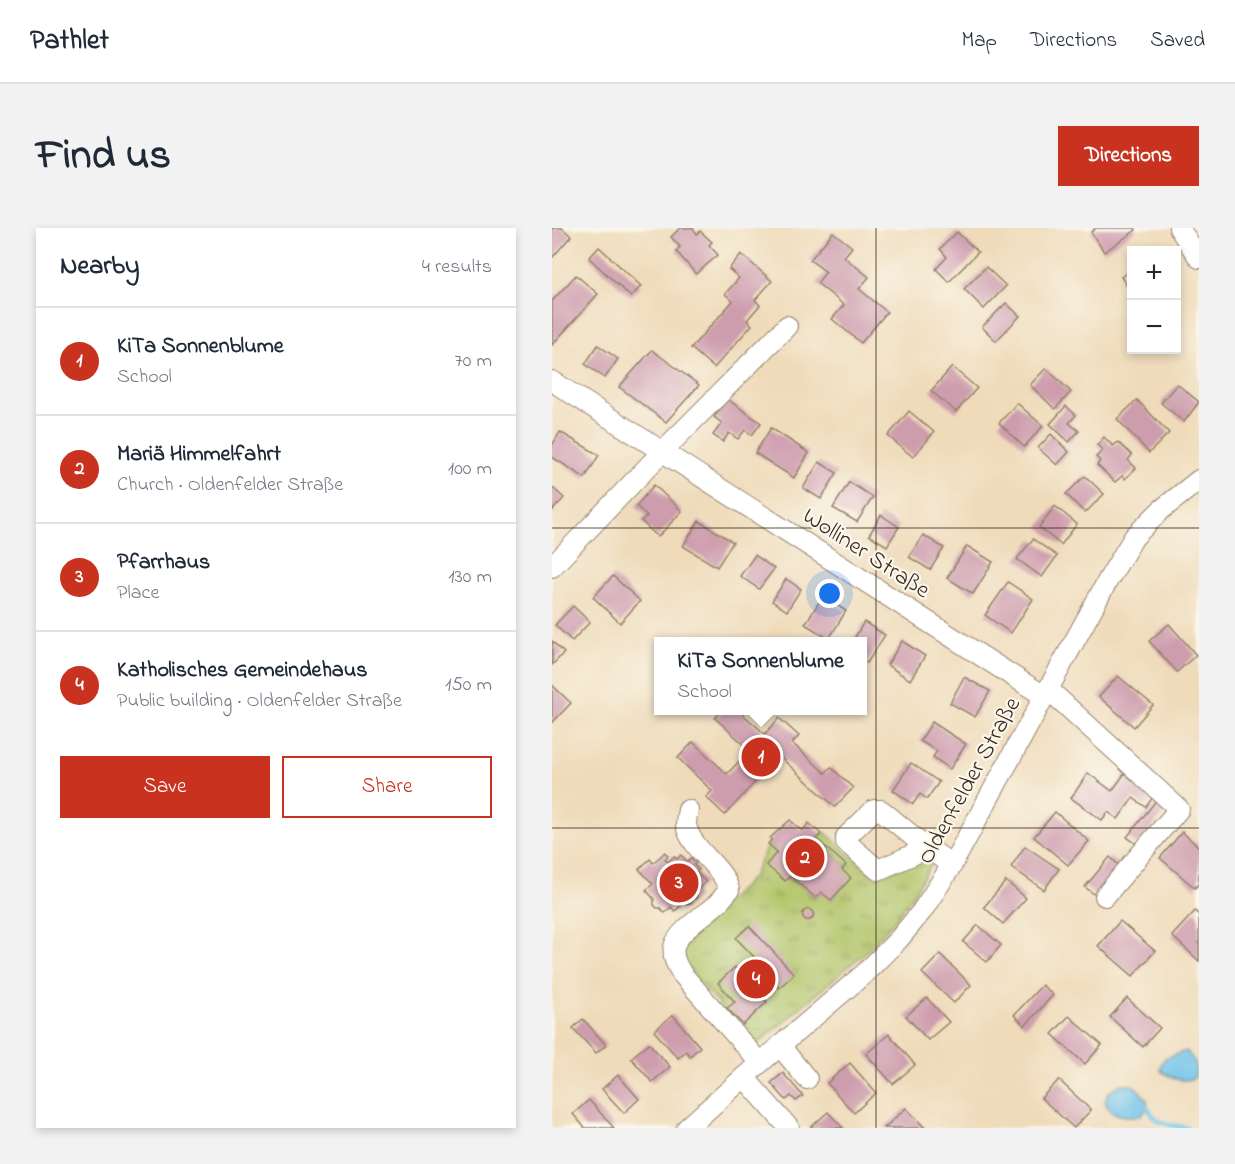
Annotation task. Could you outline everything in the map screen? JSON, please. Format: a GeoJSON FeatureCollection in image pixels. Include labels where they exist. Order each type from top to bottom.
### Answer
{"type":"FeatureCollection","features":[{"type":"Feature","properties":{"kind":"street"},"geometry":{"type":"LineString","coordinates":[[1179,228],[1199,258]]}},
{"type":"Feature","properties":{"kind":"street"},"geometry":{"type":"LineString","coordinates":[[552,567],[787,326]]}},
{"type":"Feature","properties":{"kind":"street","name":"Wolliner Straße"},"geometry":{"type":"LineString","coordinates":[[552,381],[1046,692],[1179,809],[1105,896]]}},
{"type":"Feature","properties":{"kind":"street","name":"Oldenfelder Straße"},"geometry":{"type":"LineString","coordinates":[[687,1128],[866,973],[922,911],[952,865],[1108,580],[1134,537],[1161,510],[1199,480]]}},
{"type":"Feature","properties":{"kind":"street"},"geometry":{"type":"LineString","coordinates":[[688,810],[686,825],[694,843],[724,879],[729,890],[676,941],[674,961],[682,974],[760,1063]]}},
{"type":"Feature","properties":{"kind":"street"},"geometry":{"type":"LineString","coordinates":[[928,848],[952,865]]}},
{"type":"Feature","properties":{"kind":"street"},"geometry":{"type":"LineString","coordinates":[[780,1046],[807,1079]]}},
{"type":"Feature","properties":{"kind":"street"},"geometry":{"type":"LineString","coordinates":[[744,1077],[789,1128]]}},
{"type":"Feature","properties":{"kind":"green space"},"geometry":{"type":"Polygon","coordinates":[[[826,833],[875,878],[925,858],[932,863],[913,895],[868,950],[754,1047],[685,964],[684,945],[697,927],[754,875],[768,844],[777,852],[789,877],[815,898],[821,892],[831,900],[850,878],[842,870],[846,865],[816,839],[826,833]]]}},
{"type":"Feature","properties":{"kind":"water"},"geometry":{"type":"Polygon","coordinates":[[[1186,1051],[1195,1063],[1194,1078],[1177,1079],[1161,1071],[1165,1058],[1186,1051]]]}},
{"type":"Feature","properties":{"kind":"water"},"geometry":{"type":"Polygon","coordinates":[[[1121,1084],[1134,1086],[1147,1099],[1147,1108],[1141,1116],[1120,1115],[1108,1107],[1105,1102],[1108,1093],[1121,1084]]]}},
{"type":"Feature","properties":{"kind":"building"},"geometry":{"type":"Polygon","coordinates":[[[552,228],[562,228],[571,236],[552,258],[552,228]]]}},
{"type":"Feature","properties":{"kind":"building"},"geometry":{"type":"Polygon","coordinates":[[[680,228],[693,228],[697,234],[700,231],[712,242],[709,245],[718,255],[696,274],[676,251],[680,247],[671,237],[680,228]]]}},
{"type":"Feature","properties":{"kind":"building"},"geometry":{"type":"Polygon","coordinates":[[[1096,228],[1135,228],[1136,230],[1104,252],[1091,232],[1096,228]]]}},
{"type":"Feature","properties":{"kind":"building"},"geometry":{"type":"Polygon","coordinates":[[[833,232],[852,247],[844,257],[869,277],[859,289],[887,312],[861,343],[832,319],[844,305],[817,283],[826,272],[810,260],[833,232]]]}},
{"type":"Feature","properties":{"kind":"building"},"geometry":{"type":"Polygon","coordinates":[[[957,232],[978,252],[949,282],[936,269],[947,257],[940,249],[957,232]]]}},
{"type":"Feature","properties":{"kind":"building"},"geometry":{"type":"Polygon","coordinates":[[[599,247],[641,286],[631,297],[589,258],[599,247]]]}},
{"type":"Feature","properties":{"kind":"building"},"geometry":{"type":"Polygon","coordinates":[[[741,254],[772,281],[755,300],[760,305],[747,320],[752,325],[714,368],[691,348],[733,301],[725,294],[739,278],[729,269],[741,254]]]}},
{"type":"Feature","properties":{"kind":"building"},"geometry":{"type":"Polygon","coordinates":[[[986,267],[1006,286],[984,309],[964,289],[986,267]]]}},
{"type":"Feature","properties":{"kind":"building"},"geometry":{"type":"Polygon","coordinates":[[[1127,273],[1127,286],[1121,277],[1127,273]]]}},
{"type":"Feature","properties":{"kind":"building"},"geometry":{"type":"Polygon","coordinates":[[[576,275],[598,294],[552,345],[552,301],[576,275]]]}},
{"type":"Feature","properties":{"kind":"building"},"geometry":{"type":"Polygon","coordinates":[[[1006,303],[1020,316],[996,341],[982,327],[1006,303]]]}},
{"type":"Feature","properties":{"kind":"building"},"geometry":{"type":"Polygon","coordinates":[[[598,345],[618,359],[605,378],[585,364],[598,345]]]}},
{"type":"Feature","properties":{"kind":"building"},"geometry":{"type":"Polygon","coordinates":[[[652,350],[699,385],[666,422],[619,387],[652,350]]]}},
{"type":"Feature","properties":{"kind":"building"},"geometry":{"type":"Polygon","coordinates":[[[952,367],[977,388],[956,412],[931,391],[952,367]]]}},
{"type":"Feature","properties":{"kind":"building"},"geometry":{"type":"Polygon","coordinates":[[[1046,368],[1071,392],[1055,409],[1030,385],[1046,368]]]}},
{"type":"Feature","properties":{"kind":"building"},"geometry":{"type":"Polygon","coordinates":[[[1177,384],[1199,402],[1184,422],[1161,403],[1177,384]]]}},
{"type":"Feature","properties":{"kind":"building"},"geometry":{"type":"Polygon","coordinates":[[[727,399],[761,423],[752,435],[745,430],[738,439],[729,433],[723,442],[713,435],[722,423],[714,417],[727,399]]]}},
{"type":"Feature","properties":{"kind":"building"},"geometry":{"type":"Polygon","coordinates":[[[1137,400],[1169,433],[1149,453],[1117,419],[1137,400]]]}},
{"type":"Feature","properties":{"kind":"building"},"geometry":{"type":"Polygon","coordinates":[[[1017,403],[1043,426],[1024,447],[999,423],[1017,403]]]}},
{"type":"Feature","properties":{"kind":"building"},"geometry":{"type":"Polygon","coordinates":[[[1066,406],[1076,415],[1069,423],[1079,431],[1069,442],[1050,424],[1066,406]]]}},
{"type":"Feature","properties":{"kind":"building"},"geometry":{"type":"Polygon","coordinates":[[[909,411],[934,432],[913,457],[888,436],[909,411]]]}},
{"type":"Feature","properties":{"kind":"building"},"geometry":{"type":"Polygon","coordinates":[[[771,428],[809,453],[794,478],[755,453],[771,428]]]}},
{"type":"Feature","properties":{"kind":"building"},"geometry":{"type":"Polygon","coordinates":[[[560,432],[599,455],[585,478],[552,457],[552,446],[560,432]]]}},
{"type":"Feature","properties":{"kind":"building"},"geometry":{"type":"Polygon","coordinates":[[[1051,434],[1069,452],[1057,465],[1038,448],[1051,434]]]}},
{"type":"Feature","properties":{"kind":"building"},"geometry":{"type":"Polygon","coordinates":[[[1104,437],[1113,446],[1118,442],[1132,455],[1128,460],[1136,468],[1125,479],[1122,476],[1115,482],[1097,465],[1100,461],[1096,457],[1103,450],[1097,445],[1104,437]]]}},
{"type":"Feature","properties":{"kind":"building"},"geometry":{"type":"Polygon","coordinates":[[[819,462],[837,473],[821,499],[803,488],[819,462]]]}},
{"type":"Feature","properties":{"kind":"building"},"geometry":{"type":"Polygon","coordinates":[[[1085,476],[1104,494],[1085,513],[1066,494],[1085,476]]]}},
{"type":"Feature","properties":{"kind":"building"},"geometry":{"type":"Polygon","coordinates":[[[849,482],[873,497],[857,522],[833,508],[849,482]]]}},
{"type":"Feature","properties":{"kind":"building"},"geometry":{"type":"Polygon","coordinates":[[[654,485],[682,511],[658,537],[641,521],[647,516],[636,506],[654,485]]]}},
{"type":"Feature","properties":{"kind":"building"},"geometry":{"type":"Polygon","coordinates":[[[552,487],[564,498],[552,511],[552,487]]]}},
{"type":"Feature","properties":{"kind":"building"},"geometry":{"type":"Polygon","coordinates":[[[1055,506],[1077,524],[1061,545],[1039,527],[1055,506]]]}},
{"type":"Feature","properties":{"kind":"building"},"geometry":{"type":"Polygon","coordinates":[[[881,515],[899,527],[887,546],[869,535],[881,515]]]}},
{"type":"Feature","properties":{"kind":"building"},"geometry":{"type":"Polygon","coordinates":[[[699,521],[733,542],[717,567],[683,546],[699,521]]]}},
{"type":"Feature","properties":{"kind":"building"},"geometry":{"type":"Polygon","coordinates":[[[923,535],[944,548],[930,570],[909,557],[923,535]]]}},
{"type":"Feature","properties":{"kind":"building"},"geometry":{"type":"Polygon","coordinates":[[[1033,539],[1057,556],[1042,577],[1017,559],[1033,539]]]}},
{"type":"Feature","properties":{"kind":"building"},"geometry":{"type":"Polygon","coordinates":[[[967,546],[993,562],[973,594],[947,578],[967,546]]]}},
{"type":"Feature","properties":{"kind":"building"},"geometry":{"type":"Polygon","coordinates":[[[755,555],[774,569],[759,589],[740,576],[755,555]]]}},
{"type":"Feature","properties":{"kind":"building"},"geometry":{"type":"Polygon","coordinates":[[[613,576],[640,601],[620,623],[593,597],[613,576]]]}},
{"type":"Feature","properties":{"kind":"building"},"geometry":{"type":"Polygon","coordinates":[[[786,579],[801,589],[787,611],[772,601],[786,579]]]}},
{"type":"Feature","properties":{"kind":"building"},"geometry":{"type":"Polygon","coordinates":[[[1008,582],[1033,599],[1011,633],[985,615],[1008,582]]]}},
{"type":"Feature","properties":{"kind":"building"},"geometry":{"type":"Polygon","coordinates":[[[823,596],[846,611],[830,637],[826,637],[805,624],[823,596]]]}},
{"type":"Feature","properties":{"kind":"building"},"geometry":{"type":"Polygon","coordinates":[[[573,606],[590,622],[572,641],[555,625],[573,606]]]}},
{"type":"Feature","properties":{"kind":"building"},"geometry":{"type":"Polygon","coordinates":[[[864,622],[885,635],[867,663],[867,637],[855,637],[864,622]]]}},
{"type":"Feature","properties":{"kind":"building"},"geometry":{"type":"Polygon","coordinates":[[[1169,624],[1196,655],[1177,672],[1149,641],[1169,624]]]}},
{"type":"Feature","properties":{"kind":"building"},"geometry":{"type":"Polygon","coordinates":[[[552,641],[564,653],[552,665],[552,641]]]}},
{"type":"Feature","properties":{"kind":"building"},"geometry":{"type":"Polygon","coordinates":[[[902,641],[925,656],[910,680],[887,665],[902,641]]]}},
{"type":"Feature","properties":{"kind":"building"},"geometry":{"type":"Polygon","coordinates":[[[1118,676],[1153,705],[1134,727],[1099,697],[1118,676]]]}},
{"type":"Feature","properties":{"kind":"building"},"geometry":{"type":"Polygon","coordinates":[[[964,677],[990,691],[975,717],[950,703],[964,677]]]}},
{"type":"Feature","properties":{"kind":"building"},"geometry":{"type":"Polygon","coordinates":[[[552,685],[571,703],[552,723],[552,685]]]}},
{"type":"Feature","properties":{"kind":"building"},"geometry":{"type":"Polygon","coordinates":[[[718,715],[744,715],[765,734],[779,718],[799,736],[792,743],[825,773],[831,767],[853,788],[835,807],[779,756],[725,815],[706,797],[712,791],[678,758],[693,742],[727,774],[750,750],[715,718],[718,715]]]}},
{"type":"Feature","properties":{"kind":"building"},"geometry":{"type":"Polygon","coordinates":[[[932,722],[966,744],[950,769],[933,757],[937,751],[920,741],[932,722]]]}},
{"type":"Feature","properties":{"kind":"building"},"geometry":{"type":"Polygon","coordinates":[[[911,763],[939,782],[927,799],[920,794],[913,804],[893,790],[911,763]]]}},
{"type":"Feature","properties":{"kind":"building"},"geometry":{"type":"Polygon","coordinates":[[[1088,773],[1112,791],[1125,773],[1155,794],[1146,807],[1133,798],[1118,819],[1108,812],[1102,820],[1071,798],[1088,773]]]}},
{"type":"Feature","properties":{"kind":"building"},"geometry":{"type":"Polygon","coordinates":[[[1159,797],[1170,805],[1138,845],[1127,837],[1159,797]]]}},
{"type":"Feature","properties":{"kind":"building"},"geometry":{"type":"Polygon","coordinates":[[[1055,812],[1089,841],[1068,865],[1034,837],[1055,812]]]}},
{"type":"Feature","properties":{"kind":"building"},"geometry":{"type":"Polygon","coordinates":[[[790,820],[802,831],[809,823],[821,834],[816,839],[846,865],[842,870],[851,878],[831,900],[821,892],[816,898],[791,877],[785,881],[766,865],[777,852],[768,844],[772,839],[770,838],[790,820]]]}},
{"type":"Feature","properties":{"kind":"building"},"geometry":{"type":"Polygon","coordinates":[[[1182,832],[1199,847],[1199,883],[1195,888],[1160,858],[1182,832]]]}},
{"type":"Feature","properties":{"kind":"building"},"geometry":{"type":"Polygon","coordinates":[[[1025,846],[1059,869],[1044,890],[1011,867],[1025,846]]]}},
{"type":"Feature","properties":{"kind":"building"},"geometry":{"type":"Polygon","coordinates":[[[665,852],[668,856],[665,859],[668,862],[674,856],[677,859],[681,855],[688,862],[691,858],[699,870],[696,872],[706,882],[696,891],[697,897],[692,903],[686,904],[685,902],[675,911],[671,907],[665,913],[654,905],[654,899],[646,890],[653,884],[639,869],[650,859],[653,863],[665,852]]]}},
{"type":"Feature","properties":{"kind":"building"},"geometry":{"type":"Polygon","coordinates":[[[1110,857],[1120,866],[1095,895],[1085,887],[1110,857]]]}},
{"type":"Feature","properties":{"kind":"building"},"geometry":{"type":"Polygon","coordinates":[[[1006,881],[1026,898],[1003,924],[984,907],[1006,881]]]}},
{"type":"Feature","properties":{"kind":"building"},"geometry":{"type":"Polygon","coordinates":[[[808,910],[812,911],[812,919],[808,920],[804,919],[803,915],[804,911],[808,910]]]}},
{"type":"Feature","properties":{"kind":"building"},"geometry":{"type":"Polygon","coordinates":[[[1195,911],[1199,915],[1199,961],[1172,936],[1195,911]]]}},
{"type":"Feature","properties":{"kind":"building"},"geometry":{"type":"Polygon","coordinates":[[[1120,921],[1155,951],[1133,976],[1098,946],[1120,921]]]}},
{"type":"Feature","properties":{"kind":"building"},"geometry":{"type":"Polygon","coordinates":[[[978,925],[1001,945],[987,962],[963,942],[978,925]]]}},
{"type":"Feature","properties":{"kind":"building"},"geometry":{"type":"Polygon","coordinates":[[[749,926],[794,974],[779,988],[775,985],[762,997],[767,1002],[743,1025],[727,1008],[735,1002],[718,983],[735,967],[741,973],[756,959],[736,938],[749,926]]]}},
{"type":"Feature","properties":{"kind":"building"},"geometry":{"type":"Polygon","coordinates":[[[940,954],[971,985],[954,1003],[922,973],[940,954]]]}},
{"type":"Feature","properties":{"kind":"building"},"geometry":{"type":"Polygon","coordinates":[[[1042,985],[1053,995],[1025,1026],[1014,1015],[1042,985]]]}},
{"type":"Feature","properties":{"kind":"building"},"geometry":{"type":"Polygon","coordinates":[[[927,998],[949,1022],[928,1040],[906,1016],[927,998]]]}},
{"type":"Feature","properties":{"kind":"building"},"geometry":{"type":"Polygon","coordinates":[[[1127,998],[1160,1028],[1143,1047],[1110,1017],[1127,998]]]}},
{"type":"Feature","properties":{"kind":"building"},"geometry":{"type":"Polygon","coordinates":[[[673,1015],[700,1047],[690,1056],[686,1051],[678,1058],[654,1031],[673,1015]]]}},
{"type":"Feature","properties":{"kind":"building"},"geometry":{"type":"Polygon","coordinates":[[[1069,1016],[1102,1045],[1085,1064],[1052,1034],[1069,1016]]]}},
{"type":"Feature","properties":{"kind":"building"},"geometry":{"type":"Polygon","coordinates":[[[583,1019],[606,1045],[596,1053],[573,1028],[583,1019]]]}},
{"type":"Feature","properties":{"kind":"building"},"geometry":{"type":"Polygon","coordinates":[[[889,1034],[915,1065],[893,1084],[866,1054],[889,1034]]]}},
{"type":"Feature","properties":{"kind":"building"},"geometry":{"type":"Polygon","coordinates":[[[649,1043],[670,1067],[652,1082],[631,1058],[649,1043]]]}},
{"type":"Feature","properties":{"kind":"building"},"geometry":{"type":"Polygon","coordinates":[[[850,1063],[876,1093],[854,1113],[827,1083],[850,1063]]]}},
{"type":"Feature","properties":{"kind":"building"},"geometry":{"type":"Polygon","coordinates":[[[783,1073],[803,1096],[796,1101],[791,1096],[786,1100],[771,1083],[783,1073]]]}},
{"type":"Feature","properties":{"kind":"building"},"geometry":{"type":"Polygon","coordinates":[[[618,1075],[639,1099],[624,1113],[602,1089],[618,1075]]]}},
{"type":"Feature","properties":{"kind":"building"},"geometry":{"type":"Polygon","coordinates":[[[1059,1080],[1091,1110],[1074,1128],[1041,1098],[1059,1080]]]}},
{"type":"Feature","properties":{"kind":"building"},"geometry":{"type":"Polygon","coordinates":[[[589,1100],[614,1128],[585,1128],[573,1114],[589,1100]]]}},
{"type":"Feature","properties":{"kind":"building"},"geometry":{"type":"Polygon","coordinates":[[[906,1108],[925,1128],[884,1128],[906,1108]]]}},
{"type":"Feature","properties":{"kind":"building"},"geometry":{"type":"Polygon","coordinates":[[[828,1112],[843,1128],[810,1128],[828,1112]]]}},
{"type":"Feature","properties":{"kind":"waterway"},"geometry":{"type":"LineString","coordinates":[[1147,1108],[1157,1120],[1188,1128]]}},
{"type":"Feature","properties":{"kind":"place","name":"KiTa Sonnenblume"},"geometry":{"type":"Point","coordinates":[761,757]}},
{"type":"Feature","properties":{"kind":"place","name":"Mariä Himmelfahrt"},"geometry":{"type":"Point","coordinates":[805,858]}},
{"type":"Feature","properties":{"kind":"place","name":"Pfarrhaus"},"geometry":{"type":"Point","coordinates":[679,883]}},
{"type":"Feature","properties":{"kind":"place","name":"Katholisches Gemeindehaus"},"geometry":{"type":"Point","coordinates":[756,979]}}]}
